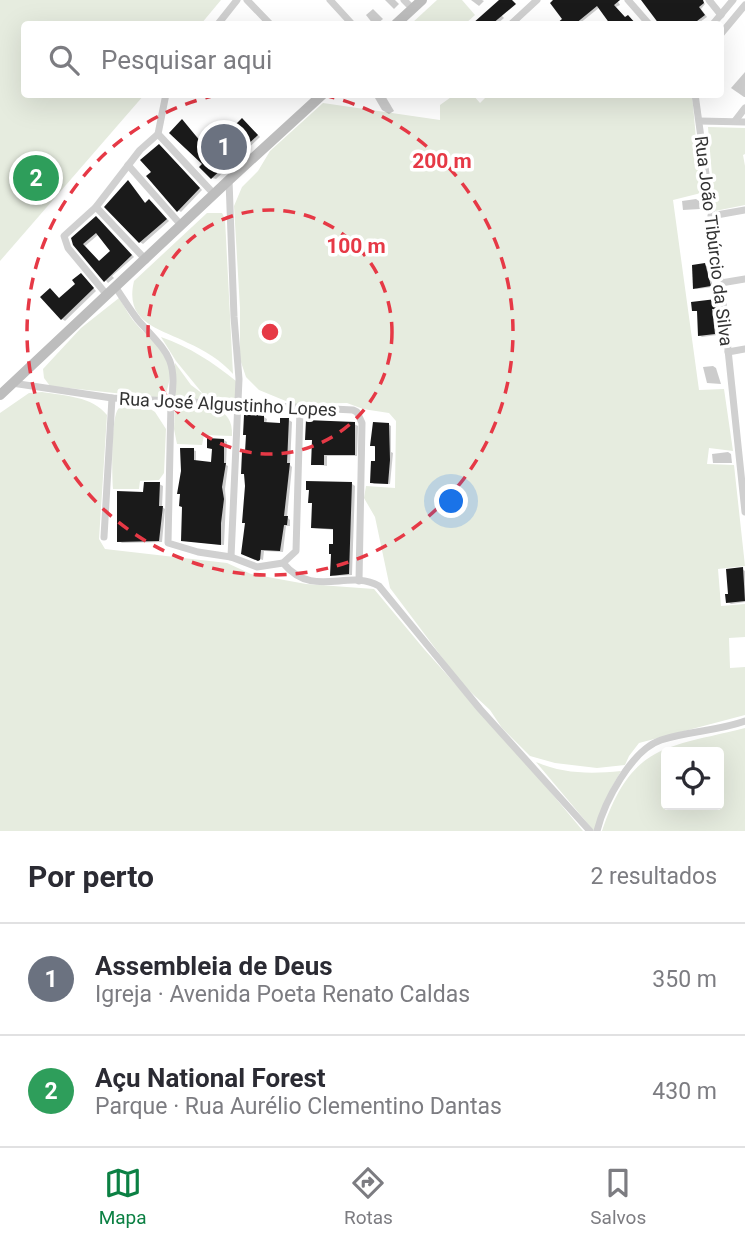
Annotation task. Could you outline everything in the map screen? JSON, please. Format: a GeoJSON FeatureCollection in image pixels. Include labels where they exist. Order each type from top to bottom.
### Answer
{"type":"FeatureCollection","features":[{"type":"Feature","properties":{"kind":"main road"},"geometry":{"type":"LineString","coordinates":[[399,21],[422,0]]}},
{"type":"Feature","properties":{"kind":"main road"},"geometry":{"type":"LineString","coordinates":[[0,395],[319,98]]}},
{"type":"Feature","properties":{"kind":"street"},"geometry":{"type":"LineString","coordinates":[[220,21],[237,0]]}},
{"type":"Feature","properties":{"kind":"street"},"geometry":{"type":"LineString","coordinates":[[247,0],[267,21]]}},
{"type":"Feature","properties":{"kind":"street"},"geometry":{"type":"LineString","coordinates":[[330,0],[349,21]]}},
{"type":"Feature","properties":{"kind":"street"},"geometry":{"type":"LineString","coordinates":[[404,0],[413,9]]}},
{"type":"Feature","properties":{"kind":"street"},"geometry":{"type":"LineString","coordinates":[[514,21],[537,0]]}},
{"type":"Feature","properties":{"kind":"street"},"geometry":{"type":"LineString","coordinates":[[628,0],[646,21]]}},
{"type":"Feature","properties":{"kind":"street"},"geometry":{"type":"LineString","coordinates":[[709,0],[721,15]]}},
{"type":"Feature","properties":{"kind":"street"},"geometry":{"type":"LineString","coordinates":[[716,21],[733,0]]}},
{"type":"Feature","properties":{"kind":"street"},"geometry":{"type":"LineString","coordinates":[[724,30],[745,5]]}},
{"type":"Feature","properties":{"kind":"street"},"geometry":{"type":"LineString","coordinates":[[165,98],[158,134],[140,150],[96,206],[67,231],[64,243],[167,353],[173,383],[170,402],[168,543],[198,552],[231,556],[257,567],[283,563],[296,551],[300,408]]}},
{"type":"Feature","properties":{"kind":"street","name":"Rua João Tibúrcio da Silva"},"geometry":{"type":"LineString","coordinates":[[696,98],[720,283],[745,512]]}},
{"type":"Feature","properties":{"kind":"street"},"geometry":{"type":"LineString","coordinates":[[735,121],[745,108]]}},
{"type":"Feature","properties":{"kind":"street"},"geometry":{"type":"LineString","coordinates":[[699,121],[745,122]]}},
{"type":"Feature","properties":{"kind":"street"},"geometry":{"type":"LineString","coordinates":[[158,134],[214,194]]}},
{"type":"Feature","properties":{"kind":"street"},"geometry":{"type":"LineString","coordinates":[[128,165],[181,225]]}},
{"type":"Feature","properties":{"kind":"street"},"geometry":{"type":"LineString","coordinates":[[229,180],[239,379],[231,556]]}},
{"type":"Feature","properties":{"kind":"street"},"geometry":{"type":"LineString","coordinates":[[96,206],[146,260]]}},
{"type":"Feature","properties":{"kind":"street"},"geometry":{"type":"LineString","coordinates":[[711,216],[745,210]]}},
{"type":"Feature","properties":{"kind":"street"},"geometry":{"type":"LineString","coordinates":[[720,283],[745,279]]}},
{"type":"Feature","properties":{"kind":"street"},"geometry":{"type":"LineString","coordinates":[[728,352],[745,349]]}},
{"type":"Feature","properties":{"kind":"street","name":"Rua José Algustinho Lopes"},"geometry":{"type":"LineString","coordinates":[[12,383],[112,398],[353,410],[360,416],[359,581]]}},
{"type":"Feature","properties":{"kind":"street"},"geometry":{"type":"LineString","coordinates":[[104,537],[112,398]]}},
{"type":"Feature","properties":{"kind":"street"},"geometry":{"type":"LineString","coordinates":[[283,563],[291,573],[301,579],[373,582],[384,591],[480,709],[590,831]]}},
{"type":"Feature","properties":{"kind":"street"},"geometry":{"type":"LineString","coordinates":[[597,831],[618,783],[639,757],[658,741],[745,721]]}},
{"type":"Feature","properties":{"kind":"shaded area"},"geometry":{"type":"Polygon","coordinates":[[[0,0],[221,0],[204,21],[21,21],[21,98],[141,98],[0,261],[0,0]]]}},
{"type":"Feature","properties":{"kind":"shaded area"},"geometry":{"type":"Polygon","coordinates":[[[437,0],[462,0],[475,15],[468,21],[414,21],[437,0]]]}},
{"type":"Feature","properties":{"kind":"shaded area"},"geometry":{"type":"Polygon","coordinates":[[[450,98],[476,98],[480,103],[485,98],[692,98],[701,193],[673,200],[699,390],[724,389],[733,451],[709,448],[707,464],[734,465],[745,566],[718,569],[721,606],[745,604],[745,637],[729,638],[730,668],[745,667],[745,715],[639,743],[625,765],[597,768],[555,763],[530,756],[502,728],[490,710],[462,684],[390,588],[375,517],[364,498],[366,486],[395,488],[396,421],[389,413],[363,409],[347,403],[293,404],[259,390],[246,377],[240,359],[234,206],[242,187],[258,171],[270,151],[323,103],[440,120],[440,105],[450,98]]]}},
{"type":"Feature","properties":{"kind":"shaded area"},"geometry":{"type":"Polygon","coordinates":[[[708,127],[745,128],[745,205],[715,211],[708,127]]]}},
{"type":"Feature","properties":{"kind":"shaded area"},"geometry":{"type":"Polygon","coordinates":[[[207,213],[222,213],[225,219],[233,374],[206,352],[146,322],[134,306],[132,295],[134,281],[207,213]]]}},
{"type":"Feature","properties":{"kind":"shaded area"},"geometry":{"type":"Polygon","coordinates":[[[119,298],[132,320],[159,348],[168,362],[170,371],[166,393],[160,398],[50,386],[44,378],[43,369],[81,328],[119,298]]]}},
{"type":"Feature","properties":{"kind":"shaded area"},"geometry":{"type":"Polygon","coordinates":[[[161,337],[182,345],[236,381],[236,399],[221,402],[205,397],[207,400],[174,398],[175,363],[191,385],[203,394],[176,361],[161,337]]]}},
{"type":"Feature","properties":{"kind":"shaded area"},"geometry":{"type":"Polygon","coordinates":[[[42,392],[86,400],[107,415],[99,539],[105,549],[227,563],[251,574],[306,584],[374,589],[583,831],[0,831],[0,413],[29,393],[42,392]]]}},
{"type":"Feature","properties":{"kind":"shaded area"},"geometry":{"type":"Polygon","coordinates":[[[131,402],[141,403],[155,412],[166,429],[164,473],[159,480],[140,481],[139,489],[113,489],[112,449],[115,417],[120,407],[131,402]]]}},
{"type":"Feature","properties":{"kind":"shaded area"},"geometry":{"type":"Polygon","coordinates":[[[182,405],[208,407],[223,413],[228,418],[232,436],[204,435],[202,445],[177,444],[174,429],[175,408],[182,405]]]}},
{"type":"Feature","properties":{"kind":"shaded area"},"geometry":{"type":"Polygon","coordinates":[[[745,728],[745,831],[602,831],[626,781],[640,765],[661,751],[661,810],[724,810],[724,747],[671,747],[745,728]]]}},
{"type":"Feature","properties":{"kind":"shaded area"},"geometry":{"type":"Polygon","coordinates":[[[536,762],[578,772],[621,771],[609,792],[594,831],[536,762]]]}},
{"type":"Feature","properties":{"kind":"building"},"geometry":{"type":"Polygon","coordinates":[[[499,0],[512,0],[516,4],[496,21],[475,21],[499,0]]]}},
{"type":"Feature","properties":{"kind":"building"},"geometry":{"type":"Polygon","coordinates":[[[553,0],[620,0],[614,5],[625,17],[628,15],[633,21],[608,21],[597,6],[579,21],[560,21],[562,19],[550,3],[553,0]]]}},
{"type":"Feature","properties":{"kind":"building"},"geometry":{"type":"Polygon","coordinates":[[[641,0],[703,0],[704,3],[699,7],[705,15],[697,21],[657,21],[641,0]]]}},
{"type":"Feature","properties":{"kind":"building"},"geometry":{"type":"Polygon","coordinates":[[[242,118],[258,135],[211,179],[199,167],[202,164],[169,133],[182,119],[200,141],[215,128],[226,140],[239,128],[235,125],[242,118]]]}},
{"type":"Feature","properties":{"kind":"building"},"geometry":{"type":"Polygon","coordinates":[[[159,144],[200,188],[177,212],[146,176],[151,172],[140,160],[159,144]]]}},
{"type":"Feature","properties":{"kind":"building"},"geometry":{"type":"Polygon","coordinates":[[[128,180],[145,203],[149,199],[167,219],[139,243],[104,207],[128,180]]]}},
{"type":"Feature","properties":{"kind":"building"},"geometry":{"type":"Polygon","coordinates":[[[96,216],[132,255],[104,282],[73,245],[71,238],[96,216]],[[96,233],[83,244],[99,261],[110,251],[96,233]]]}},
{"type":"Feature","properties":{"kind":"building"},"geometry":{"type":"Polygon","coordinates":[[[705,263],[711,286],[693,289],[692,265],[705,263]]]}},
{"type":"Feature","properties":{"kind":"building"},"geometry":{"type":"Polygon","coordinates":[[[81,273],[94,288],[61,320],[40,297],[50,288],[59,298],[75,284],[72,280],[81,273]]]}},
{"type":"Feature","properties":{"kind":"building"},"geometry":{"type":"Polygon","coordinates":[[[716,299],[717,309],[712,309],[715,334],[698,336],[697,311],[692,311],[691,302],[716,299]]]}},
{"type":"Feature","properties":{"kind":"building"},"geometry":{"type":"Polygon","coordinates":[[[244,415],[264,415],[264,422],[280,423],[280,418],[289,418],[287,463],[290,463],[284,516],[288,516],[287,525],[284,525],[280,551],[261,550],[258,561],[241,554],[245,523],[242,523],[245,486],[244,474],[241,474],[246,435],[243,435],[244,415]]]}},
{"type":"Feature","properties":{"kind":"building"},"geometry":{"type":"Polygon","coordinates":[[[306,420],[355,422],[355,455],[324,455],[324,465],[311,465],[312,440],[305,440],[306,420]]]}},
{"type":"Feature","properties":{"kind":"building"},"geometry":{"type":"Polygon","coordinates":[[[373,422],[389,423],[388,484],[370,483],[371,461],[375,461],[375,446],[370,446],[373,422]]]}},
{"type":"Feature","properties":{"kind":"building"},"geometry":{"type":"Polygon","coordinates":[[[207,438],[224,439],[226,463],[222,487],[224,499],[221,545],[181,541],[182,507],[179,506],[180,494],[177,494],[181,471],[180,448],[194,448],[194,460],[211,462],[212,449],[207,448],[207,438]]]}},
{"type":"Feature","properties":{"kind":"building"},"geometry":{"type":"Polygon","coordinates":[[[306,481],[352,482],[349,574],[330,576],[329,544],[333,544],[333,529],[311,528],[312,503],[308,503],[309,490],[306,490],[306,481]]]}},
{"type":"Feature","properties":{"kind":"building"},"geometry":{"type":"Polygon","coordinates":[[[144,482],[160,482],[159,506],[163,506],[159,541],[117,542],[117,491],[143,492],[144,482]]]}},
{"type":"Feature","properties":{"kind":"building"},"geometry":{"type":"Polygon","coordinates":[[[743,567],[745,601],[726,603],[726,569],[743,567]]]}},
{"type":"Feature","properties":{"kind":"place","name":"Assembleia de Deus"},"geometry":{"type":"Point","coordinates":[224,147]}},
{"type":"Feature","properties":{"kind":"place","name":"Açu National Forest"},"geometry":{"type":"Point","coordinates":[36,178]}}]}
